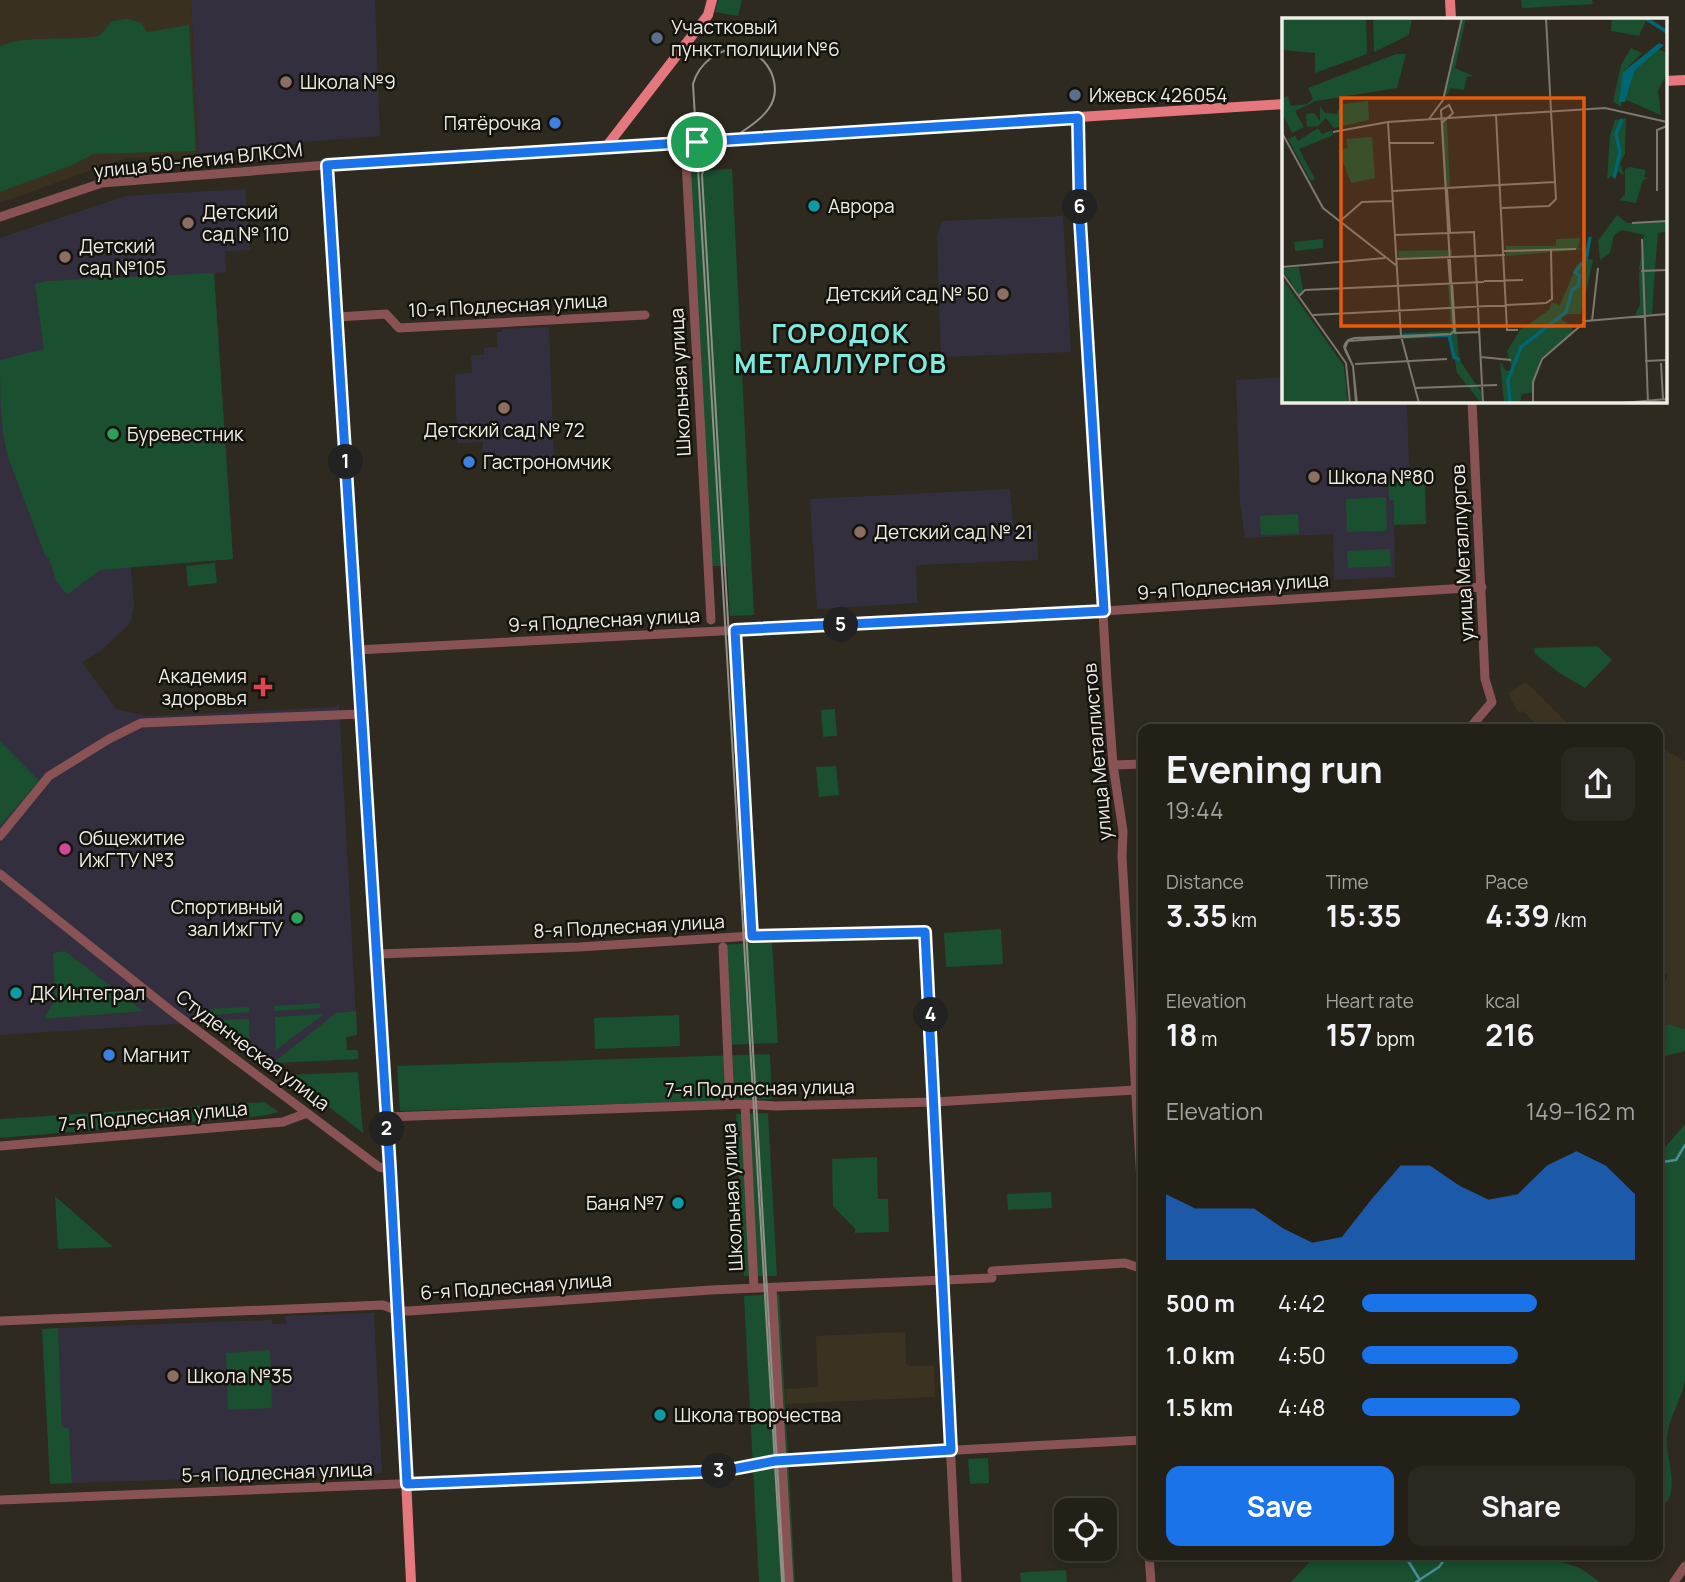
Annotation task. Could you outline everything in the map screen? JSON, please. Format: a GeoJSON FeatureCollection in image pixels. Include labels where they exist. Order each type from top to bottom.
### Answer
{"type":"FeatureCollection","features":[{"type":"Feature","properties":{"kind":"main road"},"geometry":{"type":"LineString","coordinates":[[606,148],[708,15],[712,0]]}},
{"type":"Feature","properties":{"kind":"main road"},"geometry":{"type":"LineString","coordinates":[[1450,0],[1451,18]]}},
{"type":"Feature","properties":{"kind":"main road","name":"улица 50-летия ВЛКСМ"},"geometry":{"type":"LineString","coordinates":[[327,165],[1282,104]]}},
{"type":"Feature","properties":{"kind":"main road"},"geometry":{"type":"LineString","coordinates":[[327,165],[390,1169],[411,1582]]}},
{"type":"Feature","properties":{"kind":"street","name":"улица Металлистов"},"geometry":{"type":"LineString","coordinates":[[1078,118],[1080,220],[1113,765],[1123,831],[1122,857],[1138,1065],[1135,1090],[1138,1137]]}},
{"type":"Feature","properties":{"kind":"street","name":"Школьная улица"},"geometry":{"type":"LineString","coordinates":[[685,143],[711,620]]}},
{"type":"Feature","properties":{"kind":"street","name":"улица 50-летия ВЛКСМ"},"geometry":{"type":"LineString","coordinates":[[0,217],[102,183],[327,165]]}},
{"type":"Feature","properties":{"kind":"street","name":"10-я Подлесная улица"},"geometry":{"type":"LineString","coordinates":[[337,317],[386,314],[399,328],[645,315]]}},
{"type":"Feature","properties":{"kind":"street","name":"улица Металлургов"},"geometry":{"type":"LineString","coordinates":[[1472,402],[1485,679],[1492,702],[1473,724]]}},
{"type":"Feature","properties":{"kind":"street","name":"9-я Подлесная улица"},"geometry":{"type":"LineString","coordinates":[[357,650],[1104,611],[1482,587]]}},
{"type":"Feature","properties":{"kind":"street"},"geometry":{"type":"LineString","coordinates":[[735,630],[752,936]]}},
{"type":"Feature","properties":{"kind":"street"},"geometry":{"type":"LineString","coordinates":[[0,836],[49,776],[109,739],[141,723],[361,713]]}},
{"type":"Feature","properties":{"kind":"street"},"geometry":{"type":"LineString","coordinates":[[1113,765],[1138,764]]}},
{"type":"Feature","properties":{"kind":"street","name":"Студенческая улица"},"geometry":{"type":"LineString","coordinates":[[0,874],[170,1010],[379,1167],[390,1169]]}},
{"type":"Feature","properties":{"kind":"street","name":"8-я Подлесная улица"},"geometry":{"type":"LineString","coordinates":[[376,954],[554,948],[752,936],[925,932],[934,1102]]}},
{"type":"Feature","properties":{"kind":"street","name":"Школьная улица"},"geometry":{"type":"LineString","coordinates":[[723,947],[730,1104]]}},
{"type":"Feature","properties":{"kind":"street","name":"7-я Подлесная улица"},"geometry":{"type":"LineString","coordinates":[[386,1117],[730,1104],[775,1106],[934,1102],[1135,1090]]}},
{"type":"Feature","properties":{"kind":"street"},"geometry":{"type":"LineString","coordinates":[[934,1102],[957,1582]]}},
{"type":"Feature","properties":{"kind":"street","name":"Школьная улица"},"geometry":{"type":"LineString","coordinates":[[745,1104],[754,1288]]}},
{"type":"Feature","properties":{"kind":"street","name":"7-я Подлесная улица"},"geometry":{"type":"LineString","coordinates":[[0,1146],[282,1122],[307,1113]]}},
{"type":"Feature","properties":{"kind":"street","name":"6-я Подлесная улица"},"geometry":{"type":"LineString","coordinates":[[0,1321],[383,1305],[398,1311],[754,1288],[943,1280],[1125,1264],[1138,1268]]}},
{"type":"Feature","properties":{"kind":"street"},"geometry":{"type":"LineString","coordinates":[[772,1288],[789,1582]]}},
{"type":"Feature","properties":{"kind":"street","name":"5-я Подлесная улица"},"geometry":{"type":"LineString","coordinates":[[0,1500],[723,1471],[782,1461],[1138,1439]]}},
{"type":"Feature","properties":{"kind":"street"},"geometry":{"type":"LineString","coordinates":[[1149,1560],[1151,1582]]}},
{"type":"Feature","properties":{"kind":"street"},"geometry":{"type":"LineString","coordinates":[[1674,1582],[1685,1566]]}},
{"type":"Feature","properties":{"kind":"shaded area"},"geometry":{"type":"Polygon","coordinates":[[[0,0],[191,0],[198,159],[125,158],[0,203],[0,0]]]}},
{"type":"Feature","properties":{"kind":"shaded area","name":"Школа №9"},"geometry":{"type":"Polygon","coordinates":[[[191,0],[375,0],[380,136],[304,142],[263,151],[198,153],[191,0]]]}},
{"type":"Feature","properties":{"kind":"shaded area"},"geometry":{"type":"Polygon","coordinates":[[[245,189],[250,250],[225,251],[226,272],[214,273],[233,559],[131,567],[134,607],[130,623],[101,651],[82,662],[116,709],[146,716],[336,707],[339,703],[357,1035],[346,1037],[347,1050],[358,1050],[358,1059],[273,1063],[220,1021],[0,1035],[0,238],[126,196],[245,189]]]}},
{"type":"Feature","properties":{"kind":"shaded area","name":"Детский сад № 50"},"geometry":{"type":"Polygon","coordinates":[[[1063,216],[1071,352],[941,357],[937,236],[942,221],[1063,216]]]}},
{"type":"Feature","properties":{"kind":"shaded area","name":"Детский сад № 72"},"geometry":{"type":"Polygon","coordinates":[[[549,327],[554,461],[491,462],[483,450],[483,442],[457,443],[455,374],[472,373],[471,355],[484,355],[484,348],[497,347],[497,332],[502,332],[502,329],[549,327]]]}},
{"type":"Feature","properties":{"kind":"shaded area","name":"Школа №80"},"geometry":{"type":"Polygon","coordinates":[[[1282,377],[1282,402],[1407,402],[1409,468],[1388,475],[1389,500],[1394,500],[1395,577],[1334,580],[1333,534],[1245,538],[1240,503],[1236,380],[1282,377]]]}},
{"type":"Feature","properties":{"kind":"shaded area"},"geometry":{"type":"Polygon","coordinates":[[[1010,489],[1013,525],[1016,528],[1037,531],[1038,560],[916,565],[917,603],[817,609],[810,499],[1010,489]]]}},
{"type":"Feature","properties":{"kind":"shaded area"},"geometry":{"type":"Polygon","coordinates":[[[1526,682],[1569,724],[1537,724],[1523,711],[1519,713],[1508,694],[1526,682]]]}},
{"type":"Feature","properties":{"kind":"shaded area"},"geometry":{"type":"Polygon","coordinates":[[[1663,749],[1685,761],[1685,1029],[1671,1025],[1663,1035],[1663,987],[1668,974],[1663,973],[1663,749]]]}},
{"type":"Feature","properties":{"kind":"shaded area","name":"Школа №35"},"geometry":{"type":"Polygon","coordinates":[[[374,1313],[382,1473],[72,1483],[69,1428],[62,1427],[58,1328],[272,1320],[272,1324],[286,1324],[286,1316],[374,1313]]]}},
{"type":"Feature","properties":{"kind":"shaded area"},"geometry":{"type":"Polygon","coordinates":[[[905,1332],[906,1364],[934,1366],[935,1397],[786,1404],[785,1389],[818,1387],[816,1336],[905,1332]]]}},
{"type":"Feature","properties":{"kind":"green space"},"geometry":{"type":"Polygon","coordinates":[[[718,0],[742,0],[738,16],[715,12],[718,0]]]}},
{"type":"Feature","properties":{"kind":"green space"},"geometry":{"type":"Polygon","coordinates":[[[1521,0],[1592,0],[1593,4],[1522,8],[1521,0]]]}},
{"type":"Feature","properties":{"kind":"green space"},"geometry":{"type":"Polygon","coordinates":[[[127,19],[140,22],[147,32],[189,25],[196,151],[93,154],[75,164],[0,192],[0,46],[34,39],[99,36],[112,21],[127,19]]]}},
{"type":"Feature","properties":{"kind":"green space"},"geometry":{"type":"Polygon","coordinates":[[[732,169],[754,615],[730,616],[727,566],[709,566],[690,171],[732,169]]]}},
{"type":"Feature","properties":{"kind":"green space","name":"Буревестник"},"geometry":{"type":"Polygon","coordinates":[[[214,273],[233,559],[100,570],[67,595],[56,580],[45,555],[7,454],[1,414],[0,360],[44,349],[35,284],[46,281],[214,273]]]}},
{"type":"Feature","properties":{"kind":"green space"},"geometry":{"type":"Polygon","coordinates":[[[1425,477],[1426,524],[1394,525],[1394,500],[1389,500],[1388,479],[1425,477]]]}},
{"type":"Feature","properties":{"kind":"green space"},"geometry":{"type":"Polygon","coordinates":[[[1386,497],[1387,531],[1347,532],[1346,499],[1386,497]]]}},
{"type":"Feature","properties":{"kind":"green space"},"geometry":{"type":"Polygon","coordinates":[[[1298,514],[1299,534],[1261,535],[1260,516],[1298,514]]]}},
{"type":"Feature","properties":{"kind":"green space"},"geometry":{"type":"Polygon","coordinates":[[[1390,549],[1391,566],[1348,568],[1347,551],[1390,549]]]}},
{"type":"Feature","properties":{"kind":"green space"},"geometry":{"type":"Polygon","coordinates":[[[215,563],[217,583],[188,586],[186,566],[215,563]]]}},
{"type":"Feature","properties":{"kind":"green space"},"geometry":{"type":"Polygon","coordinates":[[[1597,646],[1612,660],[1585,688],[1535,654],[1534,648],[1597,646]]]}},
{"type":"Feature","properties":{"kind":"green space"},"geometry":{"type":"Polygon","coordinates":[[[835,709],[837,736],[823,737],[821,710],[835,709]]]}},
{"type":"Feature","properties":{"kind":"green space"},"geometry":{"type":"Polygon","coordinates":[[[0,741],[39,781],[0,826],[0,741]]]}},
{"type":"Feature","properties":{"kind":"green space"},"geometry":{"type":"Polygon","coordinates":[[[836,766],[839,795],[819,797],[816,767],[836,766]]]}},
{"type":"Feature","properties":{"kind":"green space"},"geometry":{"type":"Polygon","coordinates":[[[1001,929],[1003,964],[946,967],[944,933],[1001,929]]]}},
{"type":"Feature","properties":{"kind":"green space"},"geometry":{"type":"Polygon","coordinates":[[[772,942],[778,1043],[724,1045],[719,945],[772,942]]]}},
{"type":"Feature","properties":{"kind":"green space"},"geometry":{"type":"Polygon","coordinates":[[[65,951],[143,1011],[44,1019],[55,1000],[53,953],[65,951]]]}},
{"type":"Feature","properties":{"kind":"green space"},"geometry":{"type":"Polygon","coordinates":[[[320,1003],[320,1008],[275,1011],[274,1006],[320,1003]]]}},
{"type":"Feature","properties":{"kind":"green space"},"geometry":{"type":"Polygon","coordinates":[[[249,1007],[249,1012],[215,1015],[208,1009],[249,1007]]]}},
{"type":"Feature","properties":{"kind":"green space"},"geometry":{"type":"Polygon","coordinates":[[[356,1011],[357,1035],[346,1037],[347,1050],[358,1050],[358,1059],[273,1063],[336,1013],[356,1011]]]}},
{"type":"Feature","properties":{"kind":"green space"},"geometry":{"type":"Polygon","coordinates":[[[324,1014],[276,1050],[275,1017],[324,1014]]]}},
{"type":"Feature","properties":{"kind":"green space"},"geometry":{"type":"Polygon","coordinates":[[[679,1015],[680,1046],[595,1049],[594,1018],[679,1015]]]}},
{"type":"Feature","properties":{"kind":"green space"},"geometry":{"type":"Polygon","coordinates":[[[249,1019],[250,1044],[220,1020],[249,1019]]]}},
{"type":"Feature","properties":{"kind":"green space"},"geometry":{"type":"Polygon","coordinates":[[[1663,1026],[1685,1029],[1685,1051],[1663,1056],[1663,1026]]]}},
{"type":"Feature","properties":{"kind":"green space"},"geometry":{"type":"Polygon","coordinates":[[[770,1054],[772,1099],[400,1111],[397,1066],[770,1054]]]}},
{"type":"Feature","properties":{"kind":"green space"},"geometry":{"type":"Polygon","coordinates":[[[358,1072],[363,1133],[287,1075],[358,1072]]]}},
{"type":"Feature","properties":{"kind":"green space"},"geometry":{"type":"Polygon","coordinates":[[[264,1102],[279,1112],[261,1116],[0,1138],[0,1119],[264,1102]]]}},
{"type":"Feature","properties":{"kind":"green space"},"geometry":{"type":"Polygon","coordinates":[[[768,1113],[777,1276],[744,1276],[736,1114],[768,1113]]]}},
{"type":"Feature","properties":{"kind":"green space"},"geometry":{"type":"Polygon","coordinates":[[[1685,1124],[1685,1380],[1667,1436],[1672,1486],[1670,1496],[1663,1504],[1663,1150],[1685,1124]]]}},
{"type":"Feature","properties":{"kind":"green space"},"geometry":{"type":"Polygon","coordinates":[[[877,1157],[878,1199],[888,1199],[889,1232],[855,1233],[855,1229],[833,1206],[832,1159],[877,1157]]]}},
{"type":"Feature","properties":{"kind":"green space"},"geometry":{"type":"Polygon","coordinates":[[[1051,1192],[1052,1208],[1008,1210],[1007,1194],[1051,1192]]]}},
{"type":"Feature","properties":{"kind":"green space"},"geometry":{"type":"Polygon","coordinates":[[[55,1196],[113,1247],[58,1249],[55,1196]]]}},
{"type":"Feature","properties":{"kind":"green space"},"geometry":{"type":"Polygon","coordinates":[[[779,1294],[795,1582],[759,1582],[744,1296],[779,1294]]]}},
{"type":"Feature","properties":{"kind":"green space"},"geometry":{"type":"Polygon","coordinates":[[[58,1328],[62,1427],[69,1428],[72,1483],[50,1484],[42,1329],[58,1328]]]}},
{"type":"Feature","properties":{"kind":"green space"},"geometry":{"type":"Polygon","coordinates":[[[270,1350],[272,1408],[228,1410],[226,1353],[270,1350]]]}},
{"type":"Feature","properties":{"kind":"green space"},"geometry":{"type":"Polygon","coordinates":[[[988,1458],[989,1483],[970,1484],[968,1459],[988,1458]]]}},
{"type":"Feature","properties":{"kind":"green space"},"geometry":{"type":"Polygon","coordinates":[[[1311,1560],[1555,1560],[1580,1568],[1600,1582],[1291,1582],[1311,1560]]]}},
{"type":"Feature","properties":{"kind":"green space"},"geometry":{"type":"Polygon","coordinates":[[[1066,1570],[1067,1582],[1021,1582],[1020,1573],[1066,1570]]]}},
{"type":"Feature","properties":{"kind":"waterway"},"geometry":{"type":"LineString","coordinates":[[1663,1162],[1676,1160],[1685,1145]]}},
{"type":"Feature","properties":{"kind":"waterway"},"geometry":{"type":"LineString","coordinates":[[1408,1560],[1420,1580]]}},
{"type":"Feature","properties":{"kind":"waterway"},"geometry":{"type":"LineString","coordinates":[[1416,1582],[1439,1567],[1444,1560]]}},
{"type":"Feature","properties":{"kind":"tram line"},"geometry":{"type":"LineString","coordinates":[[782,1582],[693,84],[705,63],[719,53],[734,49],[747,50],[763,61],[771,72],[775,90],[771,105],[761,117],[719,148],[708,160],[702,175],[784,1582]]}},
{"type":"Feature","properties":{"kind":"place","name":"Участковый пункт полиции №6"},"geometry":{"type":"Point","coordinates":[657,38]}},
{"type":"Feature","properties":{"kind":"place","name":"Школа №9"},"geometry":{"type":"Point","coordinates":[286,82]}},
{"type":"Feature","properties":{"kind":"place","name":"Ижевск 426054"},"geometry":{"type":"Point","coordinates":[1075,95]}},
{"type":"Feature","properties":{"kind":"place","name":"Пятёрочка"},"geometry":{"type":"Point","coordinates":[555,123]}},
{"type":"Feature","properties":{"kind":"place","name":"Аврора"},"geometry":{"type":"Point","coordinates":[814,206]}},
{"type":"Feature","properties":{"kind":"place","name":"Детский сад № 110"},"geometry":{"type":"Point","coordinates":[188,223]}},
{"type":"Feature","properties":{"kind":"place","name":"Детский сад №105"},"geometry":{"type":"Point","coordinates":[65,257]}},
{"type":"Feature","properties":{"kind":"place","name":"Детский сад № 50"},"geometry":{"type":"Point","coordinates":[1003,294]}},
{"type":"Feature","properties":{"kind":"place","name":"Детский сад № 72"},"geometry":{"type":"Point","coordinates":[504,408]}},
{"type":"Feature","properties":{"kind":"place","name":"Буревестник"},"geometry":{"type":"Point","coordinates":[113,434]}},
{"type":"Feature","properties":{"kind":"place","name":"Гастрономчик"},"geometry":{"type":"Point","coordinates":[469,462]}},
{"type":"Feature","properties":{"kind":"place","name":"Школа №80"},"geometry":{"type":"Point","coordinates":[1314,477]}},
{"type":"Feature","properties":{"kind":"place","name":"Детский сад № 21"},"geometry":{"type":"Point","coordinates":[860,532]}},
{"type":"Feature","properties":{"kind":"place","name":"Академия здоровья"},"geometry":{"type":"Point","coordinates":[263,687]}},
{"type":"Feature","properties":{"kind":"place","name":"Общежитие ИжГТУ №3"},"geometry":{"type":"Point","coordinates":[65,849]}},
{"type":"Feature","properties":{"kind":"place","name":"Спортивный зал ИжГТУ"},"geometry":{"type":"Point","coordinates":[297,918]}},
{"type":"Feature","properties":{"kind":"place","name":"ДК Интеграл"},"geometry":{"type":"Point","coordinates":[16,993]}},
{"type":"Feature","properties":{"kind":"place","name":"Магнит"},"geometry":{"type":"Point","coordinates":[109,1055]}},
{"type":"Feature","properties":{"kind":"place","name":"Баня №7"},"geometry":{"type":"Point","coordinates":[678,1203]}},
{"type":"Feature","properties":{"kind":"place","name":"Школа №35"},"geometry":{"type":"Point","coordinates":[173,1376]}},
{"type":"Feature","properties":{"kind":"place","name":"Школа творчества"},"geometry":{"type":"Point","coordinates":[660,1415]}},
{"type":"Feature","properties":{"kind":"district","name":"ГОРОДОК МЕТАЛЛУРГОВ"},"geometry":{"type":"Point","coordinates":[841,349]}},
{"type":"Feature","properties":{"kind":"route"},"geometry":{"type":"LineString","coordinates":[[1078,118],[1080,220],[1104,611],[735,630],[752,936],[925,932],[951,1450],[775,1461],[723,1471],[407,1484],[390,1169],[327,165],[697,142],[1078,118]]}}]}
